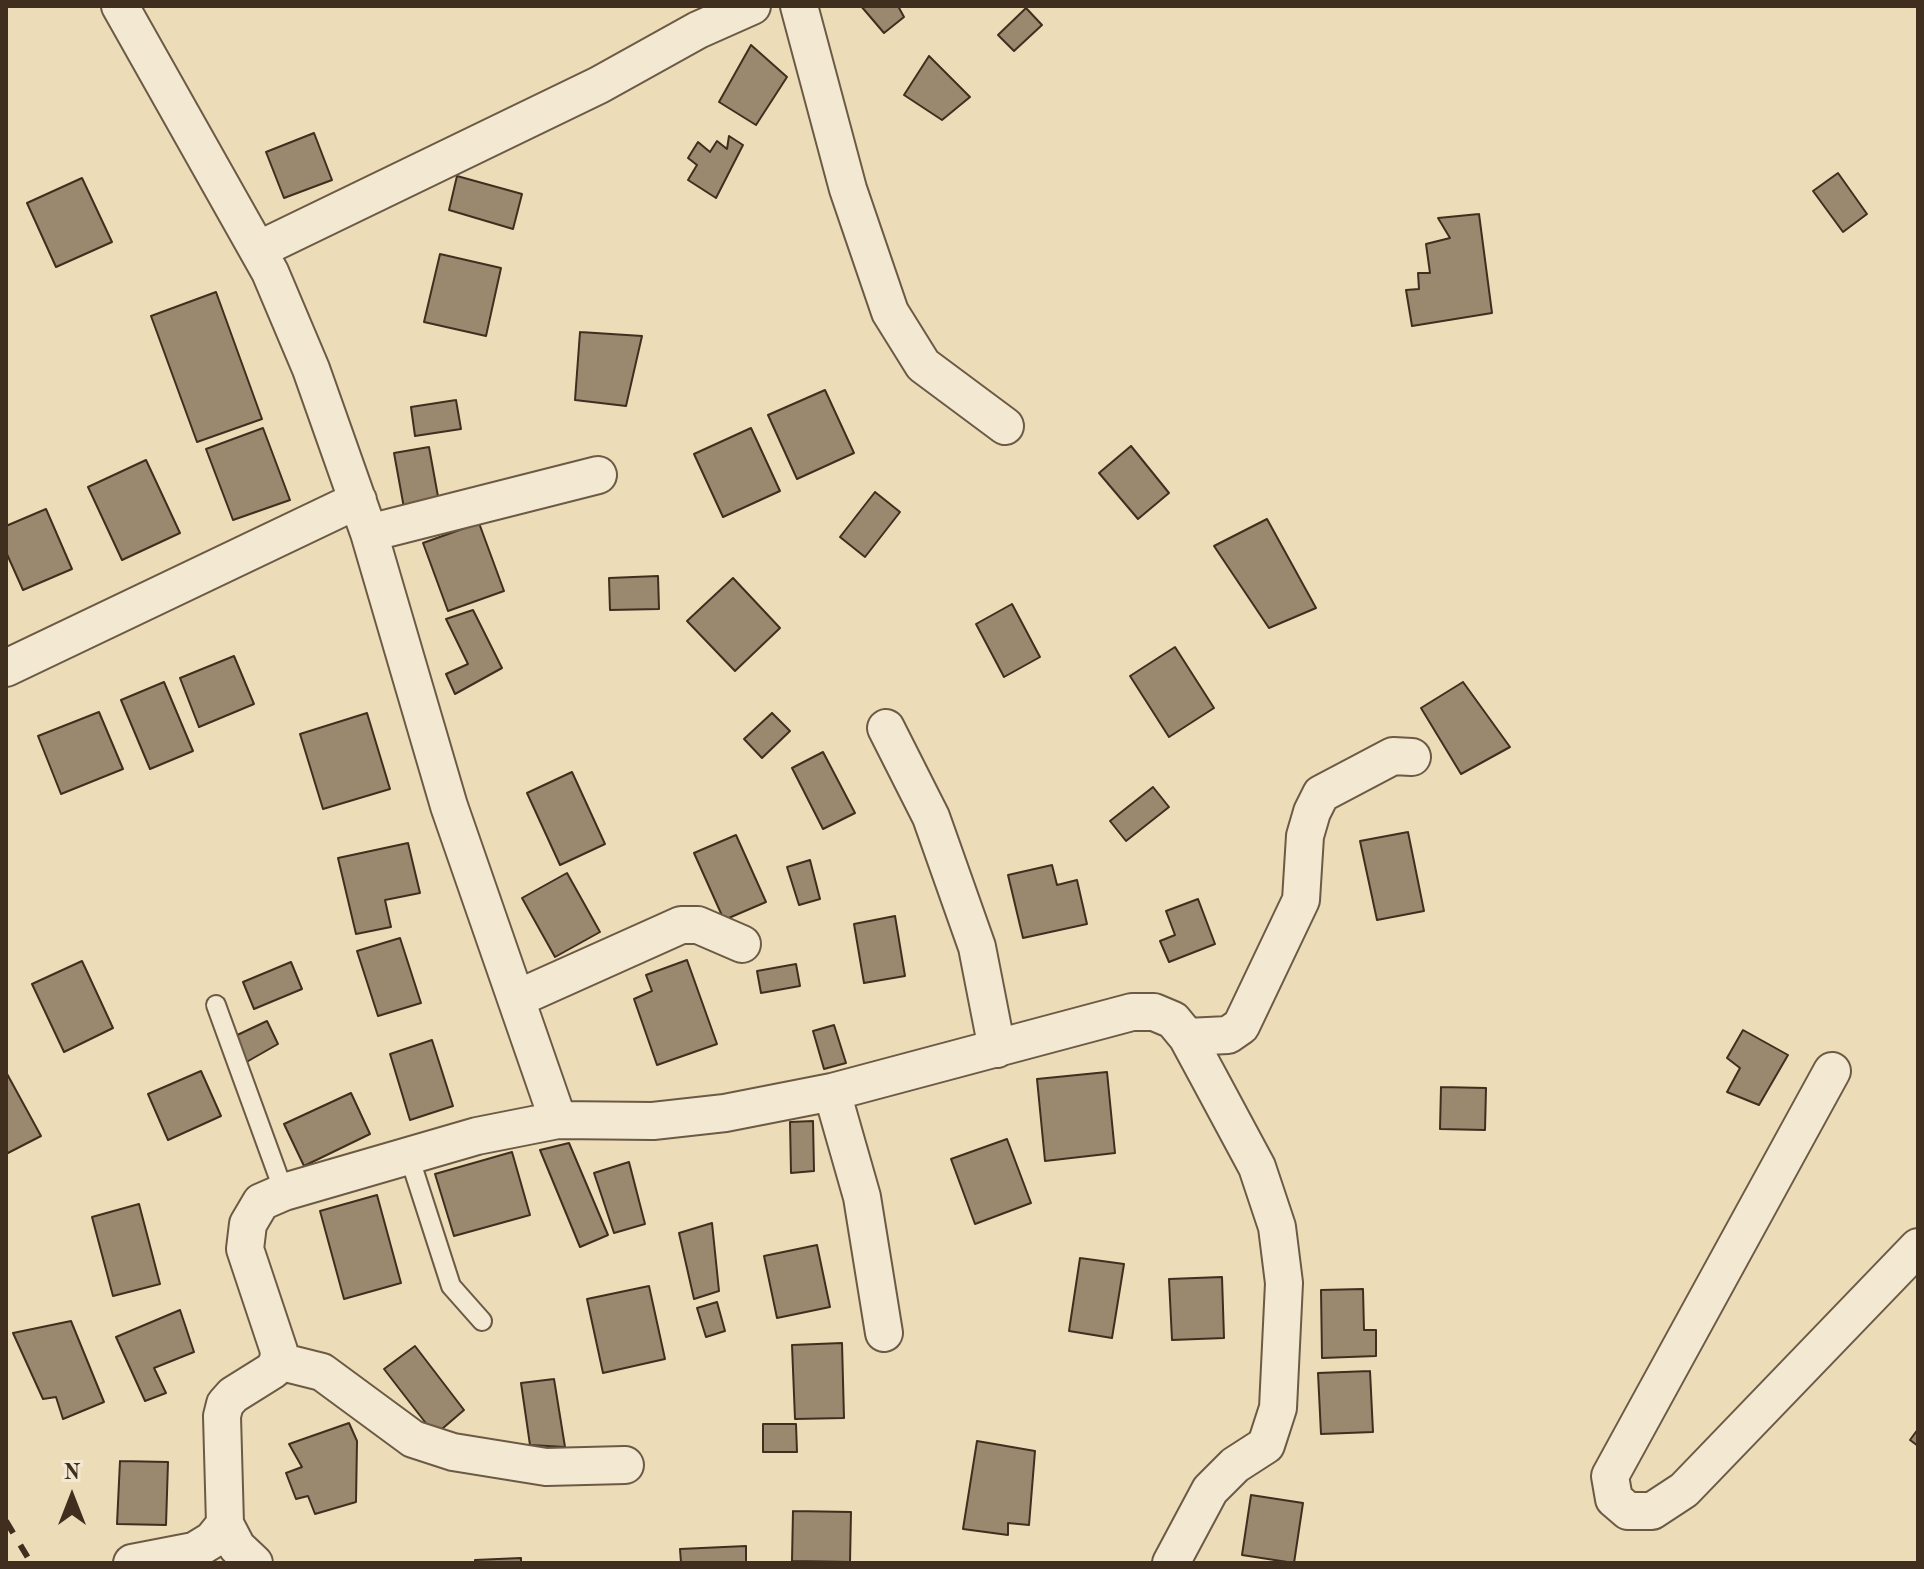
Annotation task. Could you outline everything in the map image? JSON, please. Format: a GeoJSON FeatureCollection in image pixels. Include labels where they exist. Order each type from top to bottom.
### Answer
{"type":"FeatureCollection","features":[{"type":"Feature","properties":{"kind":"street"},"geometry":{"type":"LineString","coordinates":[[120,6],[270,272],[311,369],[364,516],[449,806],[558,1120]]}},
{"type":"Feature","properties":{"kind":"street"},"geometry":{"type":"LineString","coordinates":[[258,250],[599,85],[698,30],[752,6]]}},
{"type":"Feature","properties":{"kind":"street"},"geometry":{"type":"LineString","coordinates":[[799,6],[848,189],[890,312],[923,365],[1005,426]]}},
{"type":"Feature","properties":{"kind":"street"},"geometry":{"type":"LineString","coordinates":[[6,668],[364,516],[598,475]]}},
{"type":"Feature","properties":{"kind":"street"},"geometry":{"type":"LineString","coordinates":[[886,728],[931,817],[957,889],[977,947],[997,1049]]}},
{"type":"Feature","properties":{"kind":"street"},"geometry":{"type":"LineString","coordinates":[[1187,1037],[1228,1035],[1241,1026],[1301,900],[1305,836],[1321,794],[1393,756],[1412,757]]}},
{"type":"Feature","properties":{"kind":"street"},"geometry":{"type":"LineString","coordinates":[[516,999],[681,925],[698,925],[742,944]]}},
{"type":"Feature","properties":{"kind":"street"},"geometry":{"type":"LineString","coordinates":[[254,1563],[237,1547],[225,1524],[222,1416],[225,1404],[233,1395],[273,1370],[278,1361],[279,1351],[245,1249],[248,1224],[261,1202],[284,1192],[477,1136],[558,1120],[653,1121],[725,1113],[832,1092],[1132,1012],[1154,1012],[1173,1020],[1187,1037],[1257,1167],[1277,1227],[1284,1283],[1278,1408],[1266,1445],[1235,1465],[1210,1490],[1171,1563]]}},
{"type":"Feature","properties":{"kind":"street"},"geometry":{"type":"LineString","coordinates":[[1832,1071],[1610,1476],[1614,1499],[1628,1511],[1652,1511],[1684,1490],[1918,1247]]}},
{"type":"Feature","properties":{"kind":"street"},"geometry":{"type":"LineString","coordinates":[[832,1092],[862,1197],[884,1333]]}},
{"type":"Feature","properties":{"kind":"street"},"geometry":{"type":"LineString","coordinates":[[278,1361],[322,1372],[413,1439],[453,1452],[546,1467],[625,1465]]}},
{"type":"Feature","properties":{"kind":"street"},"geometry":{"type":"LineString","coordinates":[[132,1563],[194,1551],[212,1540],[225,1524]]}},
{"type":"Feature","properties":{"kind":"lane"},"geometry":{"type":"LineString","coordinates":[[216,1005],[284,1192]]}},
{"type":"Feature","properties":{"kind":"lane"},"geometry":{"type":"LineString","coordinates":[[409,1156],[451,1286],[482,1321]]}},
{"type":"Feature","properties":{"kind":"building"},"geometry":{"type":"Polygon","coordinates":[[[861,6],[898,6],[904,17],[884,33],[861,6]]]}},
{"type":"Feature","properties":{"kind":"building"},"geometry":{"type":"Polygon","coordinates":[[[1026,8],[1042,25],[1014,51],[998,35],[1026,8]]]}},
{"type":"Feature","properties":{"kind":"building"},"geometry":{"type":"Polygon","coordinates":[[[751,45],[787,77],[756,125],[719,102],[751,45]]]}},
{"type":"Feature","properties":{"kind":"building"},"geometry":{"type":"Polygon","coordinates":[[[929,56],[970,97],[942,120],[904,95],[929,56]]]}},
{"type":"Feature","properties":{"kind":"building"},"geometry":{"type":"Polygon","coordinates":[[[314,133],[332,180],[284,198],[266,152],[314,133]]]}},
{"type":"Feature","properties":{"kind":"building"},"geometry":{"type":"Polygon","coordinates":[[[729,136],[743,145],[716,198],[688,180],[697,165],[688,158],[698,142],[710,152],[717,141],[727,149],[729,136]]]}},
{"type":"Feature","properties":{"kind":"building"},"geometry":{"type":"Polygon","coordinates":[[[1838,173],[1867,214],[1843,232],[1813,191],[1838,173]]]}},
{"type":"Feature","properties":{"kind":"building"},"geometry":{"type":"Polygon","coordinates":[[[457,176],[522,194],[513,229],[449,210],[457,176]]]}},
{"type":"Feature","properties":{"kind":"building"},"geometry":{"type":"Polygon","coordinates":[[[82,178],[112,242],[56,267],[27,203],[82,178]]]}},
{"type":"Feature","properties":{"kind":"building"},"geometry":{"type":"Polygon","coordinates":[[[1479,214],[1492,313],[1412,326],[1406,290],[1419,289],[1418,273],[1430,273],[1426,244],[1450,238],[1438,218],[1479,214]]]}},
{"type":"Feature","properties":{"kind":"building"},"geometry":{"type":"Polygon","coordinates":[[[440,254],[501,268],[486,336],[424,322],[440,254]]]}},
{"type":"Feature","properties":{"kind":"building"},"geometry":{"type":"Polygon","coordinates":[[[216,292],[262,419],[197,442],[151,316],[216,292]]]}},
{"type":"Feature","properties":{"kind":"building"},"geometry":{"type":"Polygon","coordinates":[[[580,332],[642,336],[626,406],[575,400],[580,332]]]}},
{"type":"Feature","properties":{"kind":"building"},"geometry":{"type":"Polygon","coordinates":[[[825,390],[854,453],[797,479],[768,415],[825,390]]]}},
{"type":"Feature","properties":{"kind":"building"},"geometry":{"type":"Polygon","coordinates":[[[456,400],[461,429],[415,436],[411,407],[456,400]]]}},
{"type":"Feature","properties":{"kind":"building"},"geometry":{"type":"Polygon","coordinates":[[[263,428],[290,500],[233,520],[206,449],[263,428]]]}},
{"type":"Feature","properties":{"kind":"building"},"geometry":{"type":"Polygon","coordinates":[[[751,428],[780,491],[723,517],[694,454],[751,428]]]}},
{"type":"Feature","properties":{"kind":"building"},"geometry":{"type":"Polygon","coordinates":[[[1131,446],[1169,493],[1138,519],[1099,473],[1131,446]]]}},
{"type":"Feature","properties":{"kind":"building"},"geometry":{"type":"Polygon","coordinates":[[[429,447],[439,502],[404,508],[394,453],[429,447]]]}},
{"type":"Feature","properties":{"kind":"building"},"geometry":{"type":"Polygon","coordinates":[[[146,460],[180,533],[122,560],[88,487],[146,460]]]}},
{"type":"Feature","properties":{"kind":"building"},"geometry":{"type":"Polygon","coordinates":[[[875,492],[900,512],[865,557],[840,537],[875,492]]]}},
{"type":"Feature","properties":{"kind":"building"},"geometry":{"type":"Polygon","coordinates":[[[46,509],[72,569],[23,590],[6,552],[6,526],[46,509]]]}},
{"type":"Feature","properties":{"kind":"building"},"geometry":{"type":"Polygon","coordinates":[[[1267,519],[1316,608],[1269,628],[1214,546],[1267,519]]]}},
{"type":"Feature","properties":{"kind":"building"},"geometry":{"type":"Polygon","coordinates":[[[479,523],[504,591],[448,611],[423,543],[479,523]]]}},
{"type":"Feature","properties":{"kind":"building"},"geometry":{"type":"Polygon","coordinates":[[[658,576],[659,609],[610,610],[609,578],[658,576]]]}},
{"type":"Feature","properties":{"kind":"building"},"geometry":{"type":"Polygon","coordinates":[[[733,578],[780,628],[735,671],[687,621],[733,578]]]}},
{"type":"Feature","properties":{"kind":"building"},"geometry":{"type":"Polygon","coordinates":[[[1012,604],[1040,657],[1004,677],[976,624],[1012,604]]]}},
{"type":"Feature","properties":{"kind":"building"},"geometry":{"type":"Polygon","coordinates":[[[473,610],[502,668],[455,694],[446,674],[468,664],[446,619],[473,610]]]}},
{"type":"Feature","properties":{"kind":"building"},"geometry":{"type":"Polygon","coordinates":[[[1175,647],[1214,708],[1169,737],[1130,676],[1175,647]]]}},
{"type":"Feature","properties":{"kind":"building"},"geometry":{"type":"Polygon","coordinates":[[[234,656],[254,704],[199,727],[180,678],[234,656]]]}},
{"type":"Feature","properties":{"kind":"building"},"geometry":{"type":"Polygon","coordinates":[[[164,682],[193,751],[150,769],[121,700],[164,682]]]}},
{"type":"Feature","properties":{"kind":"building"},"geometry":{"type":"Polygon","coordinates":[[[1463,682],[1510,747],[1461,774],[1421,708],[1463,682]]]}},
{"type":"Feature","properties":{"kind":"building"},"geometry":{"type":"Polygon","coordinates":[[[99,712],[123,769],[61,794],[38,736],[99,712]]]}},
{"type":"Feature","properties":{"kind":"building"},"geometry":{"type":"Polygon","coordinates":[[[367,713],[390,789],[323,809],[300,734],[367,713]]]}},
{"type":"Feature","properties":{"kind":"building"},"geometry":{"type":"Polygon","coordinates":[[[772,713],[790,731],[762,758],[744,739],[772,713]]]}},
{"type":"Feature","properties":{"kind":"building"},"geometry":{"type":"Polygon","coordinates":[[[823,752],[855,813],[823,829],[792,768],[823,752]]]}},
{"type":"Feature","properties":{"kind":"building"},"geometry":{"type":"Polygon","coordinates":[[[572,772],[605,844],[560,865],[527,793],[572,772]]]}},
{"type":"Feature","properties":{"kind":"building"},"geometry":{"type":"Polygon","coordinates":[[[1153,787],[1169,807],[1126,841],[1110,821],[1153,787]]]}},
{"type":"Feature","properties":{"kind":"building"},"geometry":{"type":"Polygon","coordinates":[[[1408,832],[1424,911],[1377,920],[1360,841],[1408,832]]]}},
{"type":"Feature","properties":{"kind":"building"},"geometry":{"type":"Polygon","coordinates":[[[736,835],[766,902],[724,920],[694,853],[736,835]]]}},
{"type":"Feature","properties":{"kind":"building"},"geometry":{"type":"Polygon","coordinates":[[[408,843],[420,893],[385,900],[391,927],[356,934],[338,858],[408,843]]]}},
{"type":"Feature","properties":{"kind":"building"},"geometry":{"type":"Polygon","coordinates":[[[810,860],[820,899],[799,905],[787,867],[810,860]]]}},
{"type":"Feature","properties":{"kind":"building"},"geometry":{"type":"Polygon","coordinates":[[[1052,865],[1057,885],[1077,880],[1087,924],[1023,938],[1008,875],[1052,865]]]}},
{"type":"Feature","properties":{"kind":"building"},"geometry":{"type":"Polygon","coordinates":[[[567,873],[600,932],[555,957],[522,898],[567,873]]]}},
{"type":"Feature","properties":{"kind":"building"},"geometry":{"type":"Polygon","coordinates":[[[1198,899],[1215,944],[1169,962],[1160,941],[1175,935],[1166,911],[1198,899]]]}},
{"type":"Feature","properties":{"kind":"building"},"geometry":{"type":"Polygon","coordinates":[[[895,916],[905,976],[864,983],[854,924],[895,916]]]}},
{"type":"Feature","properties":{"kind":"building"},"geometry":{"type":"Polygon","coordinates":[[[400,938],[421,1003],[378,1016],[357,951],[400,938]]]}},
{"type":"Feature","properties":{"kind":"building"},"geometry":{"type":"Polygon","coordinates":[[[687,960],[717,1044],[657,1065],[634,999],[652,991],[646,975],[687,960]]]}},
{"type":"Feature","properties":{"kind":"building"},"geometry":{"type":"Polygon","coordinates":[[[82,961],[113,1028],[64,1052],[32,984],[82,961]]]}},
{"type":"Feature","properties":{"kind":"building"},"geometry":{"type":"Polygon","coordinates":[[[291,962],[302,989],[254,1009],[243,982],[291,962]]]}},
{"type":"Feature","properties":{"kind":"building"},"geometry":{"type":"Polygon","coordinates":[[[796,964],[800,986],[761,993],[757,971],[796,964]]]}},
{"type":"Feature","properties":{"kind":"building"},"geometry":{"type":"Polygon","coordinates":[[[267,1021],[278,1044],[243,1064],[233,1037],[267,1021]]]}},
{"type":"Feature","properties":{"kind":"building"},"geometry":{"type":"Polygon","coordinates":[[[834,1025],[846,1063],[824,1069],[813,1031],[834,1025]]]}},
{"type":"Feature","properties":{"kind":"building"},"geometry":{"type":"Polygon","coordinates":[[[1743,1030],[1788,1055],[1759,1105],[1727,1092],[1740,1068],[1727,1058],[1743,1030]]]}},
{"type":"Feature","properties":{"kind":"building"},"geometry":{"type":"Polygon","coordinates":[[[432,1040],[453,1106],[410,1120],[390,1054],[432,1040]]]}},
{"type":"Feature","properties":{"kind":"building"},"geometry":{"type":"Polygon","coordinates":[[[201,1071],[221,1116],[168,1140],[148,1094],[201,1071]]]}},
{"type":"Feature","properties":{"kind":"building"},"geometry":{"type":"Polygon","coordinates":[[[6,1072],[41,1136],[6,1154],[6,1072]]]}},
{"type":"Feature","properties":{"kind":"building"},"geometry":{"type":"Polygon","coordinates":[[[1107,1072],[1115,1153],[1045,1161],[1037,1079],[1107,1072]]]}},
{"type":"Feature","properties":{"kind":"building"},"geometry":{"type":"Polygon","coordinates":[[[1441,1087],[1486,1088],[1485,1130],[1440,1129],[1441,1087]]]}},
{"type":"Feature","properties":{"kind":"building"},"geometry":{"type":"Polygon","coordinates":[[[351,1093],[370,1134],[304,1166],[284,1124],[351,1093]]]}},
{"type":"Feature","properties":{"kind":"building"},"geometry":{"type":"Polygon","coordinates":[[[813,1121],[814,1171],[791,1173],[790,1122],[813,1121]]]}},
{"type":"Feature","properties":{"kind":"building"},"geometry":{"type":"Polygon","coordinates":[[[1007,1139],[1031,1203],[975,1224],[951,1159],[1007,1139]]]}},
{"type":"Feature","properties":{"kind":"building"},"geometry":{"type":"Polygon","coordinates":[[[569,1143],[608,1235],[580,1247],[540,1150],[569,1143]]]}},
{"type":"Feature","properties":{"kind":"building"},"geometry":{"type":"Polygon","coordinates":[[[512,1152],[530,1215],[454,1236],[435,1174],[512,1152]]]}},
{"type":"Feature","properties":{"kind":"building"},"geometry":{"type":"Polygon","coordinates":[[[629,1162],[645,1224],[614,1233],[594,1173],[629,1162]]]}},
{"type":"Feature","properties":{"kind":"building"},"geometry":{"type":"Polygon","coordinates":[[[377,1195],[401,1283],[344,1299],[320,1211],[377,1195]]]}},
{"type":"Feature","properties":{"kind":"building"},"geometry":{"type":"Polygon","coordinates":[[[139,1204],[160,1284],[113,1296],[92,1217],[139,1204]]]}},
{"type":"Feature","properties":{"kind":"building"},"geometry":{"type":"Polygon","coordinates":[[[712,1223],[719,1291],[694,1299],[679,1233],[712,1223]]]}},
{"type":"Feature","properties":{"kind":"building"},"geometry":{"type":"Polygon","coordinates":[[[817,1245],[830,1307],[777,1318],[764,1256],[817,1245]]]}},
{"type":"Feature","properties":{"kind":"building"},"geometry":{"type":"Polygon","coordinates":[[[1080,1258],[1124,1264],[1112,1338],[1069,1331],[1080,1258]]]}},
{"type":"Feature","properties":{"kind":"building"},"geometry":{"type":"Polygon","coordinates":[[[1222,1277],[1224,1338],[1172,1340],[1169,1279],[1222,1277]]]}},
{"type":"Feature","properties":{"kind":"building"},"geometry":{"type":"Polygon","coordinates":[[[649,1286],[665,1359],[603,1373],[587,1299],[649,1286]]]}},
{"type":"Feature","properties":{"kind":"building"},"geometry":{"type":"Polygon","coordinates":[[[1363,1289],[1364,1330],[1376,1330],[1376,1356],[1322,1358],[1321,1290],[1363,1289]]]}},
{"type":"Feature","properties":{"kind":"building"},"geometry":{"type":"Polygon","coordinates":[[[717,1302],[725,1331],[706,1337],[697,1308],[717,1302]]]}},
{"type":"Feature","properties":{"kind":"building"},"geometry":{"type":"Polygon","coordinates":[[[180,1310],[194,1352],[154,1368],[166,1393],[145,1401],[116,1337],[180,1310]]]}},
{"type":"Feature","properties":{"kind":"building"},"geometry":{"type":"Polygon","coordinates":[[[71,1321],[104,1402],[63,1419],[56,1397],[43,1399],[13,1333],[71,1321]]]}},
{"type":"Feature","properties":{"kind":"building"},"geometry":{"type":"Polygon","coordinates":[[[842,1343],[844,1418],[795,1419],[792,1345],[842,1343]]]}},
{"type":"Feature","properties":{"kind":"building"},"geometry":{"type":"Polygon","coordinates":[[[415,1346],[464,1410],[435,1435],[384,1369],[415,1346]]]}},
{"type":"Feature","properties":{"kind":"building"},"geometry":{"type":"Polygon","coordinates":[[[1370,1371],[1373,1432],[1321,1434],[1318,1373],[1370,1371]]]}},
{"type":"Feature","properties":{"kind":"building"},"geometry":{"type":"Polygon","coordinates":[[[554,1379],[565,1447],[530,1445],[521,1383],[554,1379]]]}},
{"type":"Feature","properties":{"kind":"building"},"geometry":{"type":"Polygon","coordinates":[[[349,1423],[357,1441],[356,1502],[315,1514],[308,1496],[296,1499],[286,1473],[302,1467],[289,1444],[349,1423]]]}},
{"type":"Feature","properties":{"kind":"building"},"geometry":{"type":"Polygon","coordinates":[[[763,1424],[796,1424],[797,1452],[763,1452],[763,1424]]]}},
{"type":"Feature","properties":{"kind":"building"},"geometry":{"type":"Polygon","coordinates":[[[1918,1429],[1918,1446],[1910,1440],[1918,1429]]]}},
{"type":"Feature","properties":{"kind":"building"},"geometry":{"type":"Polygon","coordinates":[[[977,1441],[1035,1451],[1029,1525],[1008,1523],[1008,1535],[963,1529],[977,1441]]]}},
{"type":"Feature","properties":{"kind":"building"},"geometry":{"type":"Polygon","coordinates":[[[120,1461],[168,1462],[166,1525],[117,1524],[120,1461]]]}},
{"type":"Feature","properties":{"kind":"building"},"geometry":{"type":"Polygon","coordinates":[[[1251,1495],[1303,1503],[1294,1563],[1242,1555],[1251,1495]]]}},
{"type":"Feature","properties":{"kind":"building"},"geometry":{"type":"Polygon","coordinates":[[[793,1511],[851,1512],[850,1562],[792,1561],[793,1511]]]}},
{"type":"Feature","properties":{"kind":"building"},"geometry":{"type":"Polygon","coordinates":[[[746,1546],[746,1563],[681,1563],[680,1549],[746,1546]]]}},
{"type":"Feature","properties":{"kind":"building"},"geometry":{"type":"Polygon","coordinates":[[[521,1558],[521,1563],[475,1563],[475,1560],[521,1558]]]}},
{"type":"Feature","properties":{"kind":"railway"},"geometry":{"type":"LineString","coordinates":[[6,1521],[31,1563]]}}]}
